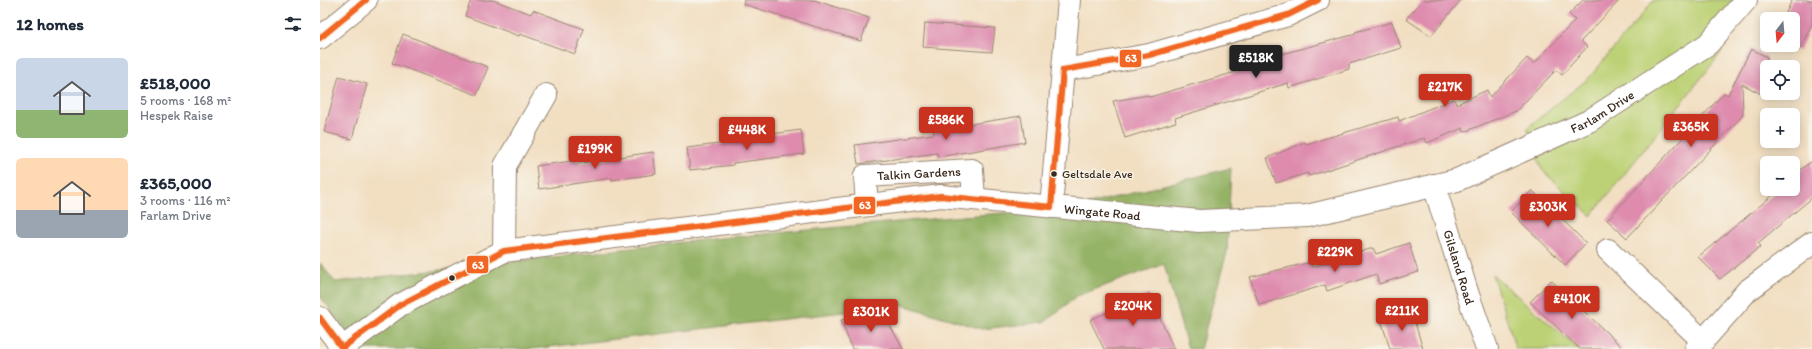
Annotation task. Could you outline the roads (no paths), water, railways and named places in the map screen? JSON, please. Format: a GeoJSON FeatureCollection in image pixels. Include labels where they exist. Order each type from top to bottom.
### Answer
{"type":"FeatureCollection","features":[{"type":"Feature","properties":{"kind":"street"},"geometry":{"type":"LineString","coordinates":[[320,38],[366,0]]}},
{"type":"Feature","properties":{"kind":"street"},"geometry":{"type":"LineString","coordinates":[[1051,207],[1069,0]]}},
{"type":"Feature","properties":{"kind":"street"},"geometry":{"type":"LineString","coordinates":[[1063,70],[1156,53],[1288,16],[1318,0]]}},
{"type":"Feature","properties":{"kind":"street","name":"Farlam Drive"},"geometry":{"type":"LineString","coordinates":[[1434,185],[1457,180],[1589,122],[1708,44],[1746,0]]}},
{"type":"Feature","properties":{"kind":"street"},"geometry":{"type":"LineString","coordinates":[[504,251],[505,166],[546,95]]}},
{"type":"Feature","properties":{"kind":"street","name":"Talkin Gardens"},"geometry":{"type":"LineString","coordinates":[[867,205],[865,176],[972,170],[974,199]]}},
{"type":"Feature","properties":{"kind":"street","name":"Wingate Road"},"geometry":{"type":"LineString","coordinates":[[343,348],[400,305],[504,251],[940,196],[1200,221],[1307,216],[1434,185]]}},
{"type":"Feature","properties":{"kind":"street","name":"Gilsland Road"},"geometry":{"type":"LineString","coordinates":[[1434,185],[1468,295],[1487,349]]}},
{"type":"Feature","properties":{"kind":"street"},"geometry":{"type":"LineString","coordinates":[[1608,250],[1699,345],[1747,291],[1812,243]]}},
{"type":"Feature","properties":{"kind":"street"},"geometry":{"type":"LineString","coordinates":[[320,318],[343,348]]}},
{"type":"Feature","properties":{"kind":"place","name":"Geltsdale Ave"},"geometry":{"type":"Point","coordinates":[1054,174]}}]}
